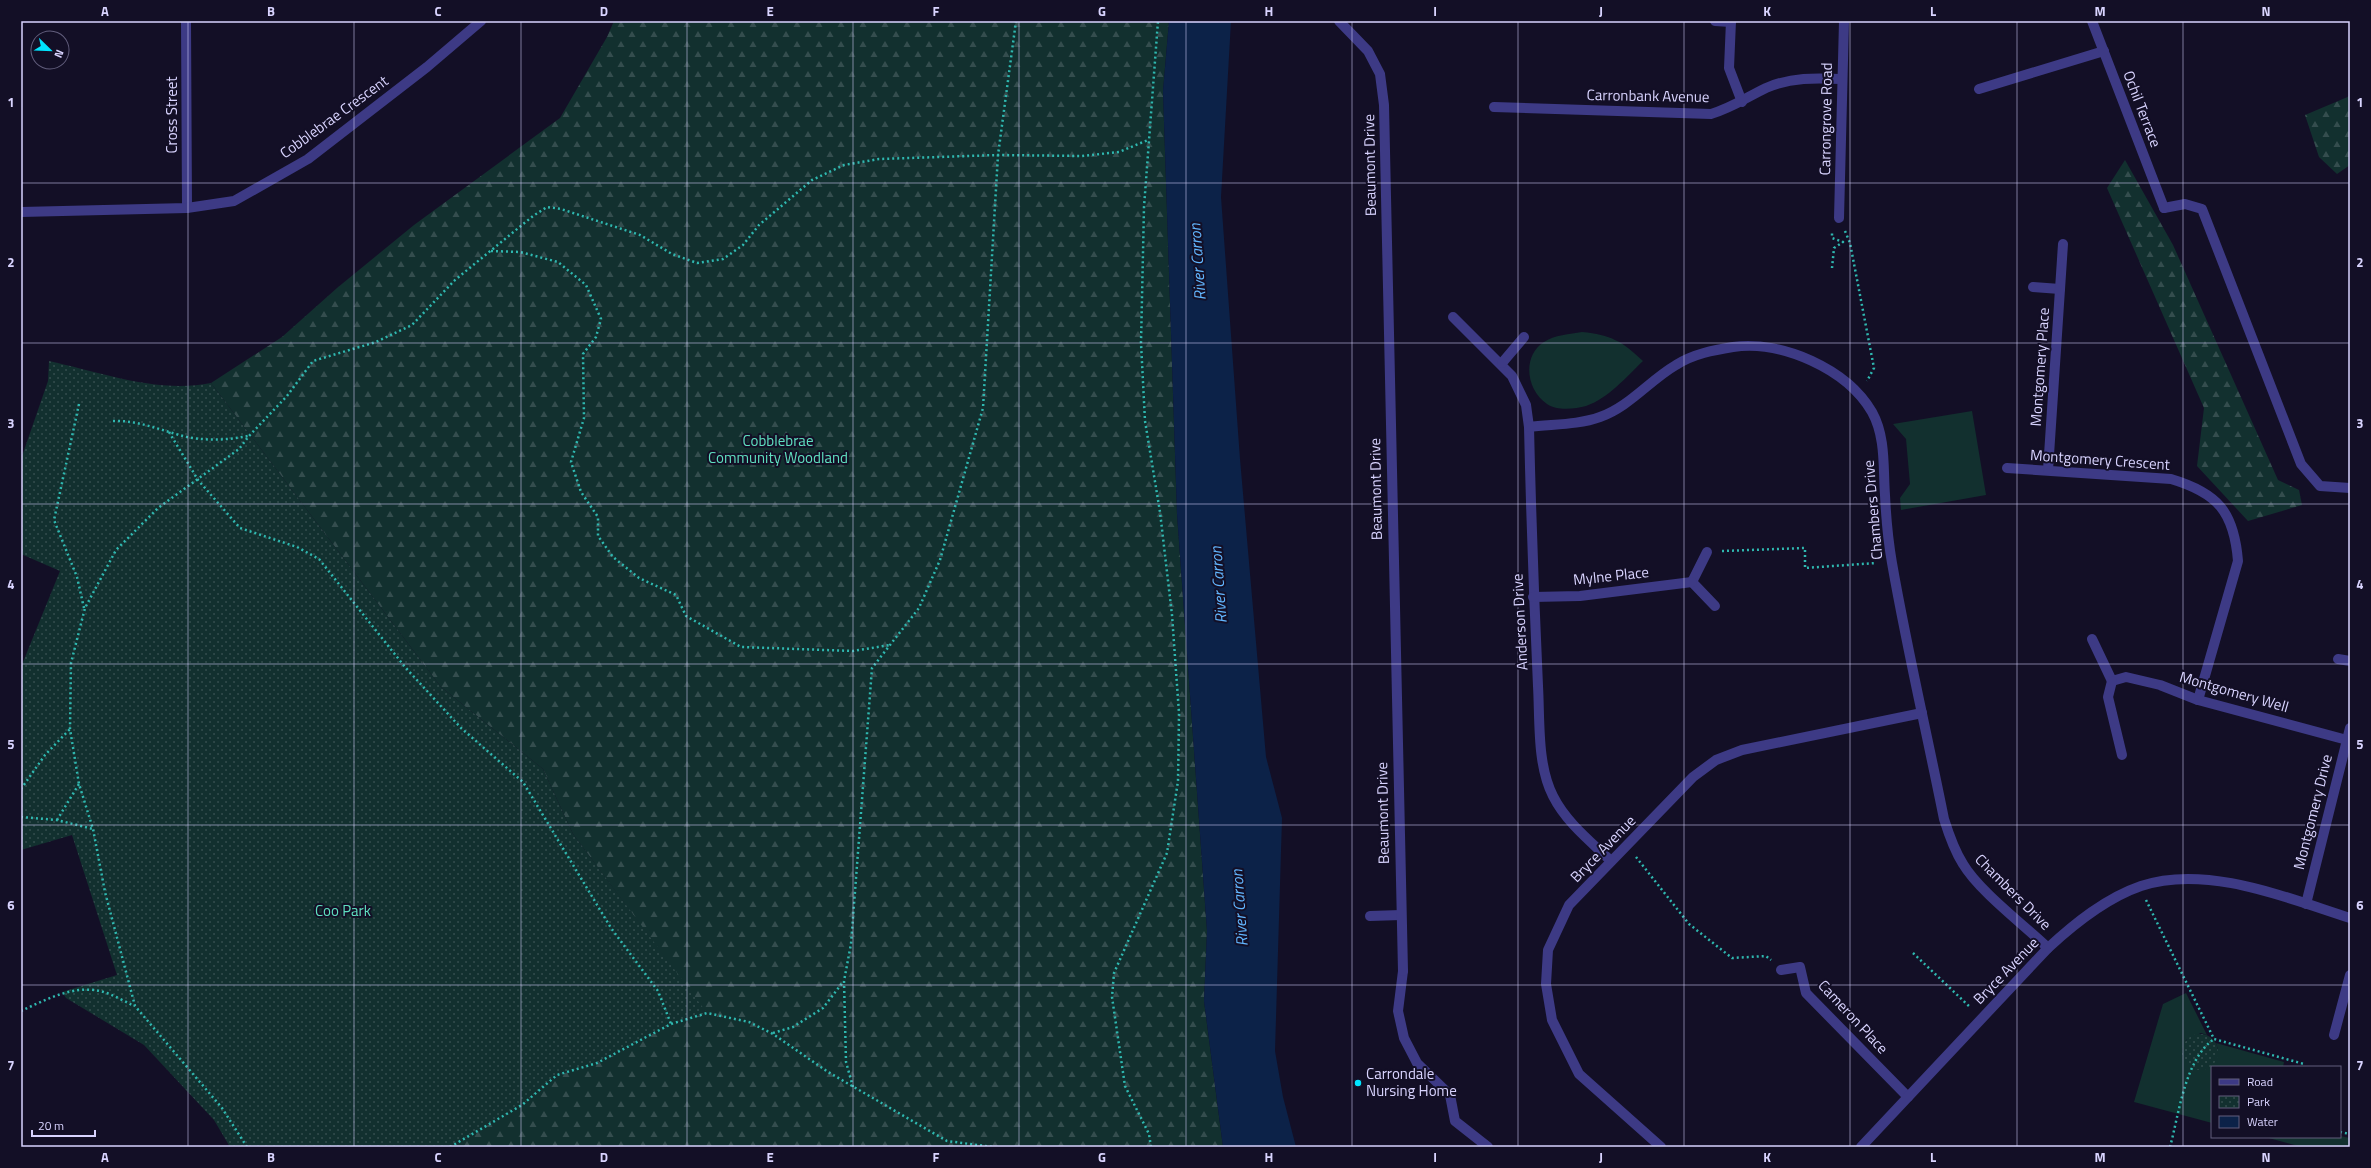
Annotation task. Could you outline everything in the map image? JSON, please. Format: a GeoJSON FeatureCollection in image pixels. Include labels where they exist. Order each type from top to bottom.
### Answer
{"type":"FeatureCollection","features":[{"type":"Feature","properties":{"kind":"street","name":"Cross Street"},"geometry":{"type":"LineString","coordinates":[[186,21],[187,208]]}},
{"type":"Feature","properties":{"kind":"street","name":"Cobblebrae Crescent"},"geometry":{"type":"LineString","coordinates":[[21,212],[187,208],[234,201],[308,159],[427,66],[481,21]]}},
{"type":"Feature","properties":{"kind":"street","name":"Beaumont Drive"},"geometry":{"type":"LineString","coordinates":[[1339,21],[1368,51],[1380,74],[1384,105],[1403,971],[1398,1012],[1404,1038],[1416,1063],[1450,1095],[1455,1121],[1488,1147]]}},
{"type":"Feature","properties":{"kind":"street"},"geometry":{"type":"LineString","coordinates":[[1715,21],[1731,21],[1729,68],[1742,102]]}},
{"type":"Feature","properties":{"kind":"street","name":"Carrongrove Road"},"geometry":{"type":"LineString","coordinates":[[1839,218],[1844,21]]}},
{"type":"Feature","properties":{"kind":"street","name":"Ochil Terrace"},"geometry":{"type":"LineString","coordinates":[[2092,21],[2164,208],[2185,204],[2202,209],[2301,464],[2320,486],[2350,488]]}},
{"type":"Feature","properties":{"kind":"street"},"geometry":{"type":"LineString","coordinates":[[1979,89],[2104,51]]}},
{"type":"Feature","properties":{"kind":"street","name":"Carronbank Avenue"},"geometry":{"type":"LineString","coordinates":[[1494,107],[1711,114],[1742,102],[1766,88],[1788,80],[1842,79]]}},
{"type":"Feature","properties":{"kind":"street","name":"Montgomery Place"},"geometry":{"type":"LineString","coordinates":[[2048,470],[2063,244]]}},
{"type":"Feature","properties":{"kind":"street","name":"Montgomery Place"},"geometry":{"type":"LineString","coordinates":[[2033,288],[2060,289]]}},
{"type":"Feature","properties":{"kind":"street","name":"Anderson Drive"},"geometry":{"type":"LineString","coordinates":[[1453,317],[1502,363],[1512,376],[1526,405],[1529,426],[1534,597],[1542,748],[1546,775],[1553,796],[1568,819],[1611,861]]}},
{"type":"Feature","properties":{"kind":"street"},"geometry":{"type":"LineString","coordinates":[[1502,363],[1524,337]]}},
{"type":"Feature","properties":{"kind":"street","name":"Chambers Drive"},"geometry":{"type":"LineString","coordinates":[[1529,426],[1576,422],[1601,417],[1624,404],[1677,364],[1705,352],[1736,346],[1763,347],[1790,353],[1817,363],[1844,380],[1859,395],[1872,412],[1881,434],[1886,511],[1892,562],[1944,819],[1952,845],[1963,866],[1978,884],[2048,948]]}},
{"type":"Feature","properties":{"kind":"street","name":"Montgomery Crescent"},"geometry":{"type":"LineString","coordinates":[[2007,468],[2171,479],[2192,485],[2209,495],[2222,507],[2231,522],[2236,541],[2238,561],[2198,700]]}},
{"type":"Feature","properties":{"kind":"street"},"geometry":{"type":"LineString","coordinates":[[1707,552],[1692,582],[1715,606]]}},
{"type":"Feature","properties":{"kind":"street","name":"Mylne Place"},"geometry":{"type":"LineString","coordinates":[[1534,597],[1580,596],[1692,582]]}},
{"type":"Feature","properties":{"kind":"street"},"geometry":{"type":"LineString","coordinates":[[2092,639],[2112,681],[2108,697],[2122,755]]}},
{"type":"Feature","properties":{"kind":"street"},"geometry":{"type":"LineString","coordinates":[[2338,659],[2350,661]]}},
{"type":"Feature","properties":{"kind":"street","name":"Montgomery Well"},"geometry":{"type":"LineString","coordinates":[[2112,681],[2126,677],[2160,685],[2198,700],[2347,740]]}},
{"type":"Feature","properties":{"kind":"street","name":"Bryce Avenue"},"geometry":{"type":"LineString","coordinates":[[1661,1147],[1579,1074],[1552,1020],[1546,984],[1548,950],[1569,905],[1693,777],[1716,760],[1742,750],[1922,713]]}},
{"type":"Feature","properties":{"kind":"street","name":"Montgomery Drive"},"geometry":{"type":"LineString","coordinates":[[2306,904],[2350,728]]}},
{"type":"Feature","properties":{"kind":"street","name":"Bryce Avenue"},"geometry":{"type":"LineString","coordinates":[[1861,1147],[2048,948],[2074,923],[2103,905],[2140,886],[2167,880],[2196,879],[2231,883],[2350,918]]}},
{"type":"Feature","properties":{"kind":"street"},"geometry":{"type":"LineString","coordinates":[[1370,916],[1401,915]]}},
{"type":"Feature","properties":{"kind":"street","name":"Cameron Place"},"geometry":{"type":"LineString","coordinates":[[1781,970],[1800,967],[1806,993],[1908,1097]]}},
{"type":"Feature","properties":{"kind":"street"},"geometry":{"type":"LineString","coordinates":[[2334,1035],[2350,975]]}},
{"type":"Feature","properties":{"kind":"path"},"geometry":{"type":"LineString","coordinates":[[853,1087],[846,1062],[844,981],[851,944],[872,668],[919,608],[940,560],[983,408],[998,155],[1016,21]]}},
{"type":"Feature","properties":{"kind":"path"},"geometry":{"type":"LineString","coordinates":[[1151,1147],[1149,1134],[1125,1086],[1112,997],[1114,973],[1167,853],[1178,781],[1179,713],[1172,615],[1160,512],[1145,421],[1141,343],[1144,207],[1158,21]]}},
{"type":"Feature","properties":{"kind":"path"},"geometry":{"type":"LineString","coordinates":[[247,1147],[222,1108],[135,1006],[105,892],[93,829],[79,784],[70,729],[71,663],[84,608],[116,550],[158,508],[239,450],[249,436],[287,396],[313,361],[376,342],[412,325],[455,280],[533,216],[547,207],[561,209],[640,235],[672,254],[697,263],[723,259],[743,245],[759,225],[812,180],[844,165],[879,159],[998,155],[1089,155],[1119,152],[1148,140]]}},
{"type":"Feature","properties":{"kind":"path"},"geometry":{"type":"LineString","coordinates":[[1832,268],[1834,248],[1843,242],[1832,238],[1832,230],[1839,218]]}},
{"type":"Feature","properties":{"kind":"path"},"geometry":{"type":"LineString","coordinates":[[1850,243],[1874,368],[1859,395]]}},
{"type":"Feature","properties":{"kind":"path"},"geometry":{"type":"LineString","coordinates":[[490,251],[520,252],[558,262],[586,285],[601,320],[596,337],[583,354],[584,418],[571,462],[581,492],[598,517],[598,536],[614,558],[639,578],[676,595],[686,616],[741,647],[853,651],[890,645]]}},
{"type":"Feature","properties":{"kind":"path"},"geometry":{"type":"LineString","coordinates":[[79,404],[54,520],[78,577],[84,608]]}},
{"type":"Feature","properties":{"kind":"path"},"geometry":{"type":"LineString","coordinates":[[113,422],[128,421],[189,437],[224,441],[249,436]]}},
{"type":"Feature","properties":{"kind":"path"},"geometry":{"type":"LineString","coordinates":[[169,432],[198,480],[240,528],[297,547],[319,559],[405,667],[456,722],[524,782],[611,928],[658,991],[670,1024]]}},
{"type":"Feature","properties":{"kind":"path"},"geometry":{"type":"LineString","coordinates":[[1707,552],[1805,548],[1805,568],[1892,562]]}},
{"type":"Feature","properties":{"kind":"path"},"geometry":{"type":"LineString","coordinates":[[21,789],[45,754],[70,729]]}},
{"type":"Feature","properties":{"kind":"path"},"geometry":{"type":"LineString","coordinates":[[57,820],[79,784]]}},
{"type":"Feature","properties":{"kind":"path"},"geometry":{"type":"LineString","coordinates":[[21,817],[57,820],[93,829]]}},
{"type":"Feature","properties":{"kind":"path"},"geometry":{"type":"LineString","coordinates":[[1627,846],[1689,924],[1732,958],[1766,956],[1781,970]]}},
{"type":"Feature","properties":{"kind":"path"},"geometry":{"type":"LineString","coordinates":[[2140,886],[2214,1039],[2304,1064]]}},
{"type":"Feature","properties":{"kind":"path"},"geometry":{"type":"LineString","coordinates":[[1913,953],[1982,1018]]}},
{"type":"Feature","properties":{"kind":"path"},"geometry":{"type":"LineString","coordinates":[[773,1034],[793,1027],[823,1008],[844,981]]}},
{"type":"Feature","properties":{"kind":"path"},"geometry":{"type":"LineString","coordinates":[[21,1011],[52,998],[78,990],[100,991],[135,1006]]}},
{"type":"Feature","properties":{"kind":"path"},"geometry":{"type":"LineString","coordinates":[[450,1147],[522,1105],[557,1075],[597,1063],[670,1024],[707,1013],[749,1022],[773,1034],[828,1072],[948,1141],[993,1147]]}},
{"type":"Feature","properties":{"kind":"path"},"geometry":{"type":"LineString","coordinates":[[2170,1147],[2193,1063],[2206,1045],[2214,1039]]}},
{"type":"Feature","properties":{"kind":"green space","name":"Cobblebrae Community Woodland"},"geometry":{"type":"Polygon","coordinates":[[[614,21],[1169,21],[1163,91],[1177,514],[1207,931],[1204,1001],[1223,1147],[450,1147],[522,1105],[557,1075],[597,1063],[671,1024],[706,1013],[573,834],[543,769],[441,687],[211,383],[282,337],[337,288],[414,225],[560,118],[607,37],[614,21]]]}},
{"type":"Feature","properties":{"kind":"green space"},"geometry":{"type":"Polygon","coordinates":[[[2350,96],[2350,165],[2337,174],[2319,157],[2305,115],[2350,96]]]}},
{"type":"Feature","properties":{"kind":"green space"},"geometry":{"type":"Polygon","coordinates":[[[2125,160],[2173,245],[2278,480],[2299,490],[2302,505],[2248,521],[2197,466],[2204,408],[2107,188],[2125,160]]]}},
{"type":"Feature","properties":{"kind":"green space"},"geometry":{"type":"Polygon","coordinates":[[[1582,332],[1601,335],[1616,340],[1629,348],[1643,361],[1602,398],[1586,406],[1577,408],[1556,408],[1547,404],[1540,398],[1531,382],[1529,373],[1532,356],[1537,348],[1552,338],[1582,332]]]}},
{"type":"Feature","properties":{"kind":"green space","name":"Coo Park"},"geometry":{"type":"Polygon","coordinates":[[[49,361],[109,376],[150,384],[191,386],[211,383],[441,687],[543,769],[573,834],[707,1013],[671,1024],[597,1063],[557,1075],[522,1105],[450,1147],[230,1147],[214,1120],[144,1045],[66,998],[62,992],[117,975],[72,835],[21,850],[21,667],[60,571],[21,554],[21,459],[48,381],[49,361]]]}},
{"type":"Feature","properties":{"kind":"green space"},"geometry":{"type":"Polygon","coordinates":[[[1972,411],[1986,495],[1901,510],[1900,498],[1910,484],[1906,439],[1893,424],[1972,411]]]}},
{"type":"Feature","properties":{"kind":"green space"},"geometry":{"type":"Polygon","coordinates":[[[2186,993],[2207,1035],[2201,1033],[2186,1040],[2182,1050],[2218,1049],[2216,1043],[2284,1062],[2283,1066],[2211,1066],[2211,1123],[2134,1102],[2163,1004],[2186,993]]]}},
{"type":"Feature","properties":{"kind":"green space"},"geometry":{"type":"Polygon","coordinates":[[[2196,1034],[2207,1035],[2213,1039],[2218,1048],[2217,1059],[2213,1065],[2204,1070],[2193,1069],[2187,1065],[2182,1056],[2183,1045],[2187,1039],[2196,1034]]]}},
{"type":"Feature","properties":{"kind":"green space"},"geometry":{"type":"Polygon","coordinates":[[[2341,1136],[2350,1138],[2350,1147],[2302,1147],[2269,1138],[2341,1138],[2341,1136]]]}},
{"type":"Feature","properties":{"kind":"water","name":"River Carron"},"geometry":{"type":"Polygon","coordinates":[[[1169,21],[1231,21],[1221,197],[1240,459],[1266,757],[1282,818],[1275,1051],[1283,1097],[1296,1147],[1223,1147],[1204,1001],[1207,931],[1177,514],[1163,91],[1169,21]]]}},
{"type":"Feature","properties":{"kind":"place","name":"Carrondale Nursing Home"},"geometry":{"type":"Point","coordinates":[1358,1083]}}]}
